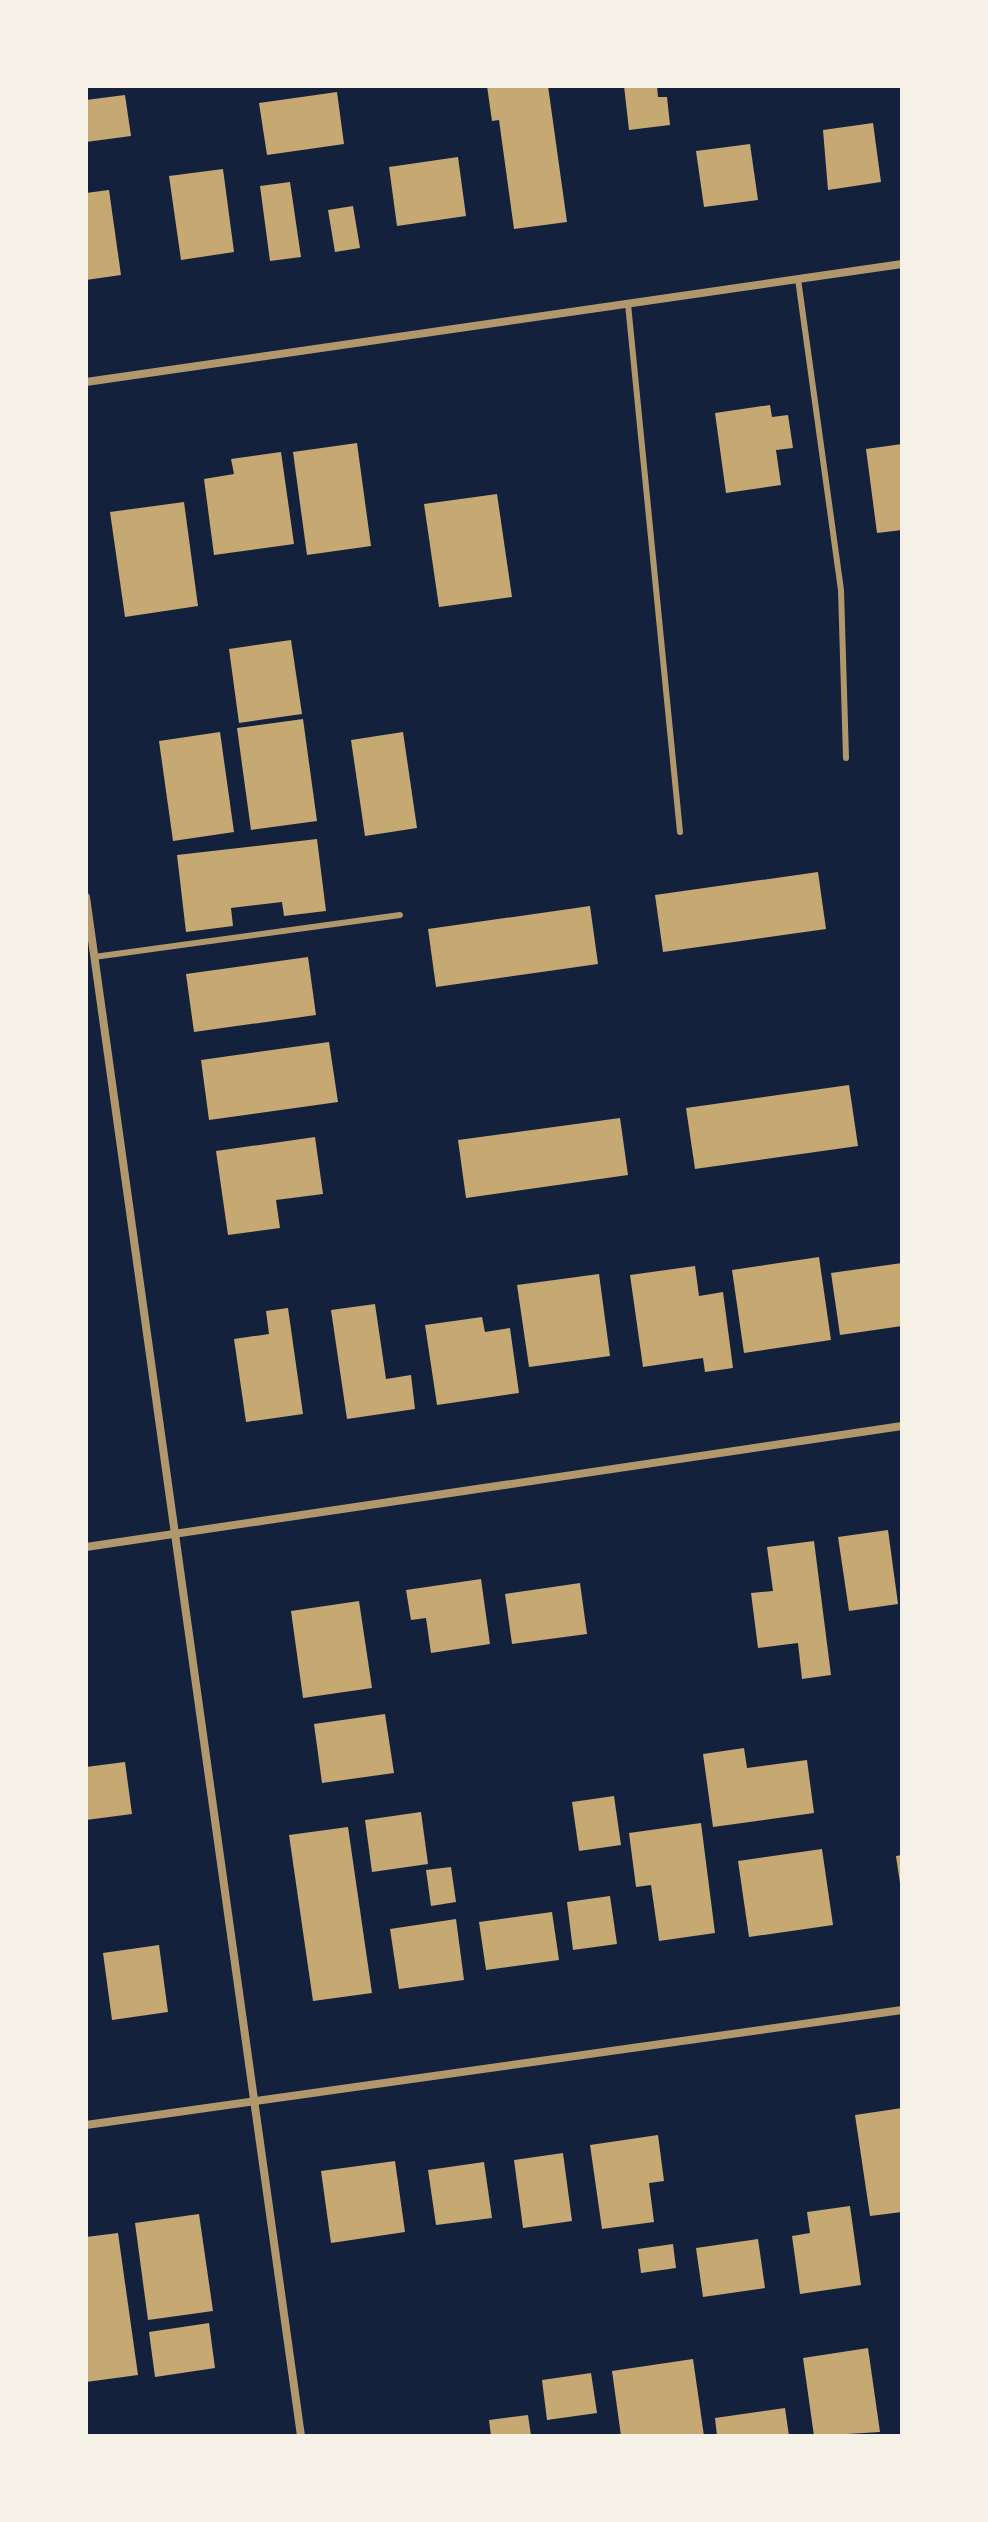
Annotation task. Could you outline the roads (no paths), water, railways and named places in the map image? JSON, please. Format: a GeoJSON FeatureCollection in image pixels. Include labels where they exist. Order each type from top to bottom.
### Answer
{"type":"FeatureCollection","features":[{"type":"Feature","properties":{"kind":"street"},"geometry":{"type":"LineString","coordinates":[[86,382],[902,264]]}},
{"type":"Feature","properties":{"kind":"street"},"geometry":{"type":"LineString","coordinates":[[86,897],[172,1534],[301,2436]]}},
{"type":"Feature","properties":{"kind":"street"},"geometry":{"type":"LineString","coordinates":[[86,1547],[902,1426]]}},
{"type":"Feature","properties":{"kind":"street"},"geometry":{"type":"LineString","coordinates":[[86,2125],[902,2010]]}},
{"type":"Feature","properties":{"kind":"lane"},"geometry":{"type":"LineString","coordinates":[[798,279],[841,590],[846,758]]}},
{"type":"Feature","properties":{"kind":"lane"},"geometry":{"type":"LineString","coordinates":[[628,304],[680,832]]}},
{"type":"Feature","properties":{"kind":"lane"},"geometry":{"type":"LineString","coordinates":[[94,957],[400,915]]}}]}
